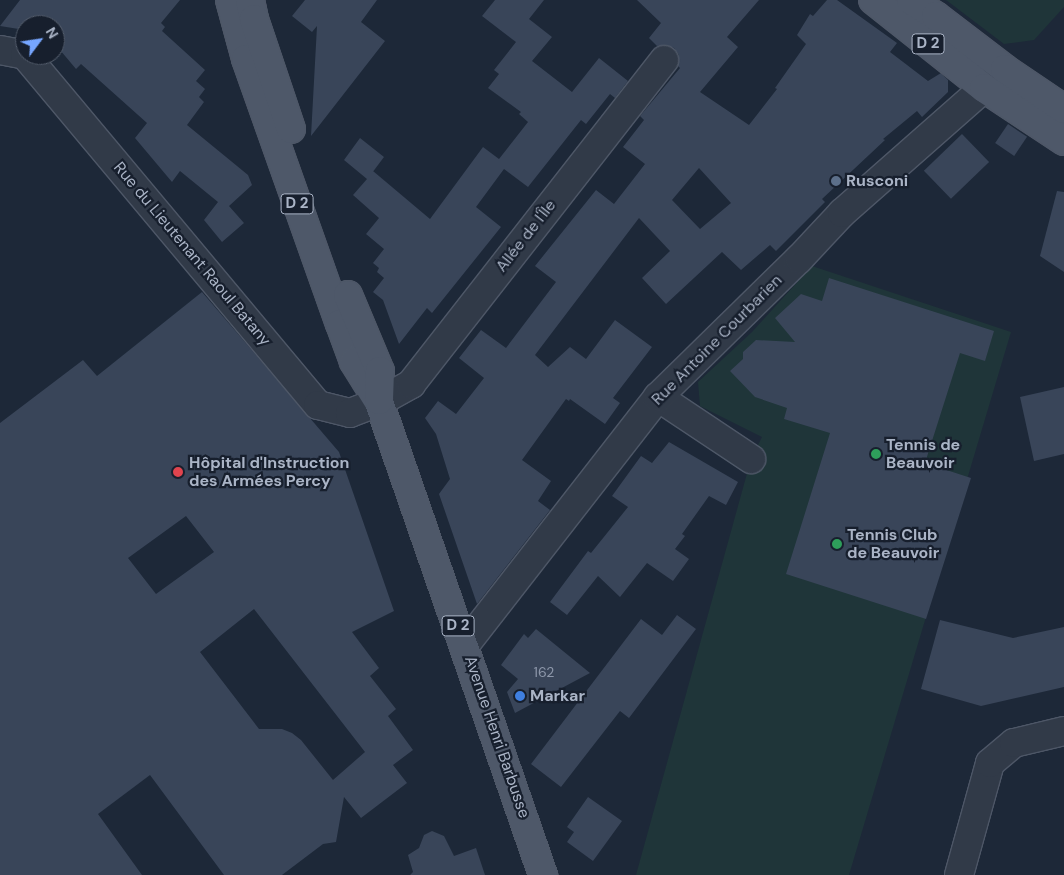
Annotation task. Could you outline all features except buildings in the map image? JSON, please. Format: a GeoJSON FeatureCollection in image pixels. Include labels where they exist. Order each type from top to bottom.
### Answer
{"type":"FeatureCollection","features":[{"type":"Feature","properties":{"kind":"main road","name":"Avenue Henri Barbusse"},"geometry":{"type":"LineString","coordinates":[[230,0],[246,59],[351,354],[379,402],[465,645],[543,875]]}},
{"type":"Feature","properties":{"kind":"main road","name":"Avenue Henri Barbusse"},"geometry":{"type":"LineString","coordinates":[[250,0],[257,27],[352,306],[380,371],[379,402]]}},
{"type":"Feature","properties":{"kind":"main road","name":"D 2"},"geometry":{"type":"LineString","coordinates":[[873,0],[984,88],[1064,141]]}},
{"type":"Feature","properties":{"kind":"main road","name":"D 2"},"geometry":{"type":"LineString","coordinates":[[910,0],[936,16],[1005,69],[1064,109]]}},
{"type":"Feature","properties":{"kind":"street","name":"Rue du Lieutenant Raoul Batany"},"geometry":{"type":"LineString","coordinates":[[0,50],[15,53]]}},
{"type":"Feature","properties":{"kind":"street","name":"Allée de l'Île"},"geometry":{"type":"LineString","coordinates":[[379,402],[411,384],[664,60]]}},
{"type":"Feature","properties":{"kind":"street","name":"Rue du Lieutenant Raoul Batany"},"geometry":{"type":"LineString","coordinates":[[33,65],[318,405],[350,413],[379,402]]}},
{"type":"Feature","properties":{"kind":"street","name":"Rue Antoine Courbarien"},"geometry":{"type":"LineString","coordinates":[[465,645],[658,397],[799,259],[842,213],[1005,69]]}},
{"type":"Feature","properties":{"kind":"street"},"geometry":{"type":"LineString","coordinates":[[658,397],[751,459]]}},
{"type":"Feature","properties":{"kind":"street"},"geometry":{"type":"LineString","coordinates":[[959,875],[990,763],[1014,743],[1064,731]]}},
{"type":"Feature","properties":{"kind":"green space"},"geometry":{"type":"Polygon","coordinates":[[[946,0],[1064,0],[1064,7],[1034,40],[1004,44],[946,0]]]}},
{"type":"Feature","properties":{"kind":"green space","name":"Tennis Club de Beauvoir"},"geometry":{"type":"Polygon","coordinates":[[[812,266],[1011,332],[849,875],[636,875],[751,459],[762,437],[700,406],[698,382],[752,332],[812,266]]]}},
{"type":"Feature","properties":{"kind":"place","name":"Rusconi"},"geometry":{"type":"Point","coordinates":[836,181]}},
{"type":"Feature","properties":{"kind":"place","name":"Tennis de Beauvoir"},"geometry":{"type":"Point","coordinates":[876,454]}},
{"type":"Feature","properties":{"kind":"place","name":"Hôpital d'Instruction des Armées Percy"},"geometry":{"type":"Point","coordinates":[178,472]}},
{"type":"Feature","properties":{"kind":"place","name":"Tennis Club de Beauvoir"},"geometry":{"type":"Point","coordinates":[837,544]}},
{"type":"Feature","properties":{"kind":"place","name":"Markar"},"geometry":{"type":"Point","coordinates":[520,696]}}]}
